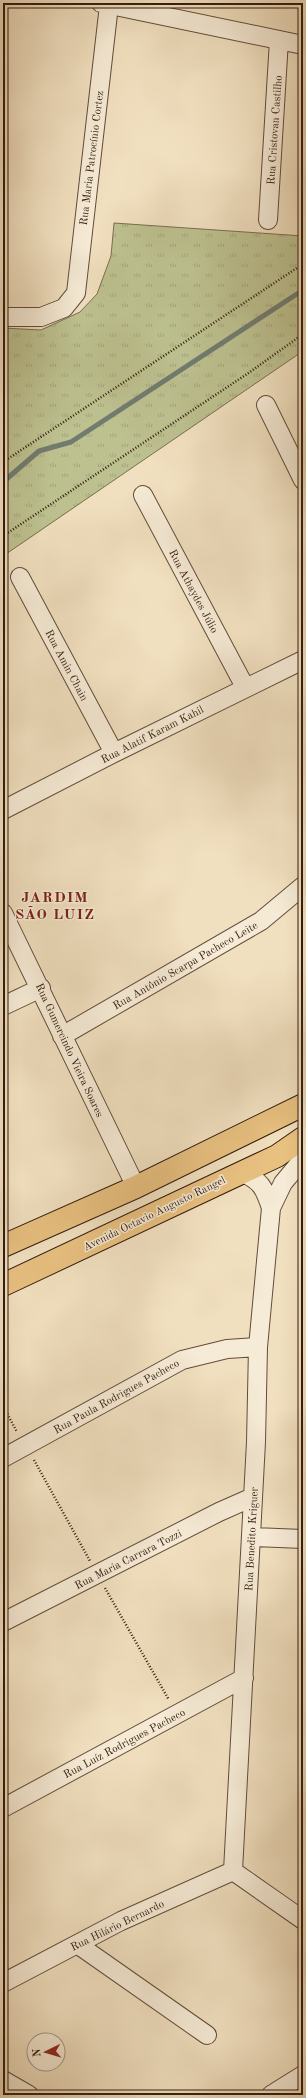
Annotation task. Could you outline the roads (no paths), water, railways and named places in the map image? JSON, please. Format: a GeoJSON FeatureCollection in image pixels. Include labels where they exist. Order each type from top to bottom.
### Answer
{"type":"FeatureCollection","features":[{"type":"Feature","properties":{"kind":"main road"},"geometry":{"type":"LineString","coordinates":[[3,1246],[136,1187],[303,1105]]}},
{"type":"Feature","properties":{"kind":"main road","name":"Avenida Octavio Augusto Rangel"},"geometry":{"type":"LineString","coordinates":[[3,1285],[277,1156],[303,1138]]}},
{"type":"Feature","properties":{"kind":"street"},"geometry":{"type":"LineString","coordinates":[[105,4],[303,45]]}},
{"type":"Feature","properties":{"kind":"street","name":"Rua Maria Patrocínio Cortez"},"geometry":{"type":"LineString","coordinates":[[3,317],[41,317],[64,308],[76,293],[105,4]]}},
{"type":"Feature","properties":{"kind":"street","name":"Rua Cristovan Castilho"},"geometry":{"type":"LineString","coordinates":[[268,220],[279,40]]}},
{"type":"Feature","properties":{"kind":"street"},"geometry":{"type":"LineString","coordinates":[[266,405],[303,480]]}},
{"type":"Feature","properties":{"kind":"street","name":"Rua Athaydes Júlio"},"geometry":{"type":"LineString","coordinates":[[143,495],[245,687]]}},
{"type":"Feature","properties":{"kind":"street","name":"Rua Amin Chain"},"geometry":{"type":"LineString","coordinates":[[20,576],[114,753]]}},
{"type":"Feature","properties":{"kind":"street","name":"Rua Alatif Karam Kahil"},"geometry":{"type":"LineString","coordinates":[[3,810],[245,687],[303,660]]}},
{"type":"Feature","properties":{"kind":"street","name":"Rua Antônio Scarpa Pacheco Leite"},"geometry":{"type":"LineString","coordinates":[[62,1036],[261,921],[303,886]]}},
{"type":"Feature","properties":{"kind":"street","name":"Rua Gumercindo Vieira Soares"},"geometry":{"type":"LineString","coordinates":[[3,913],[41,988],[62,1036],[136,1187]]}},
{"type":"Feature","properties":{"kind":"street"},"geometry":{"type":"LineString","coordinates":[[3,1006],[41,988]]}},
{"type":"Feature","properties":{"kind":"street"},"geometry":{"type":"LineString","coordinates":[[277,1156],[303,1158]]}},
{"type":"Feature","properties":{"kind":"street","name":"Rua Benedito Kriguer"},"geometry":{"type":"LineString","coordinates":[[233,1871],[253,1498],[258,1347],[271,1208],[283,1183],[303,1158]]}},
{"type":"Feature","properties":{"kind":"street","name":"Rua Benedito Kriguer"},"geometry":{"type":"LineString","coordinates":[[241,1172],[255,1178],[264,1188],[271,1208]]}},
{"type":"Feature","properties":{"kind":"street","name":"Rua Paula Rodrigues Pacheco"},"geometry":{"type":"LineString","coordinates":[[3,1458],[182,1360],[227,1349],[258,1347]]}},
{"type":"Feature","properties":{"kind":"street","name":"Rua Maria Carrara Tozzi"},"geometry":{"type":"LineString","coordinates":[[3,1622],[219,1512],[253,1498]]}},
{"type":"Feature","properties":{"kind":"street"},"geometry":{"type":"LineString","coordinates":[[251,1537],[303,1539]]}},
{"type":"Feature","properties":{"kind":"street","name":"Rua Luíz Rodrigues Pacheco"},"geometry":{"type":"LineString","coordinates":[[3,1808],[244,1678]]}},
{"type":"Feature","properties":{"kind":"street"},"geometry":{"type":"LineString","coordinates":[[233,1871],[303,1920]]}},
{"type":"Feature","properties":{"kind":"street","name":"Rua Hilário Bernardo"},"geometry":{"type":"LineString","coordinates":[[3,1983],[121,1921],[233,1871]]}},
{"type":"Feature","properties":{"kind":"street"},"geometry":{"type":"LineString","coordinates":[[77,1944],[207,2035]]}},
{"type":"Feature","properties":{"kind":"street"},"geometry":{"type":"LineString","coordinates":[[271,2095],[303,2075]]}},
{"type":"Feature","properties":{"kind":"street"},"geometry":{"type":"LineString","coordinates":[[3,2080],[28,2095]]}},
{"type":"Feature","properties":{"kind":"waterway"},"geometry":{"type":"LineString","coordinates":[[3,482],[39,451],[71,442],[303,290]]}},
{"type":"Feature","properties":{"kind":"district","name":"JARDIM SÃO LUIZ"},"geometry":{"type":"Point","coordinates":[55,906]}}]}
